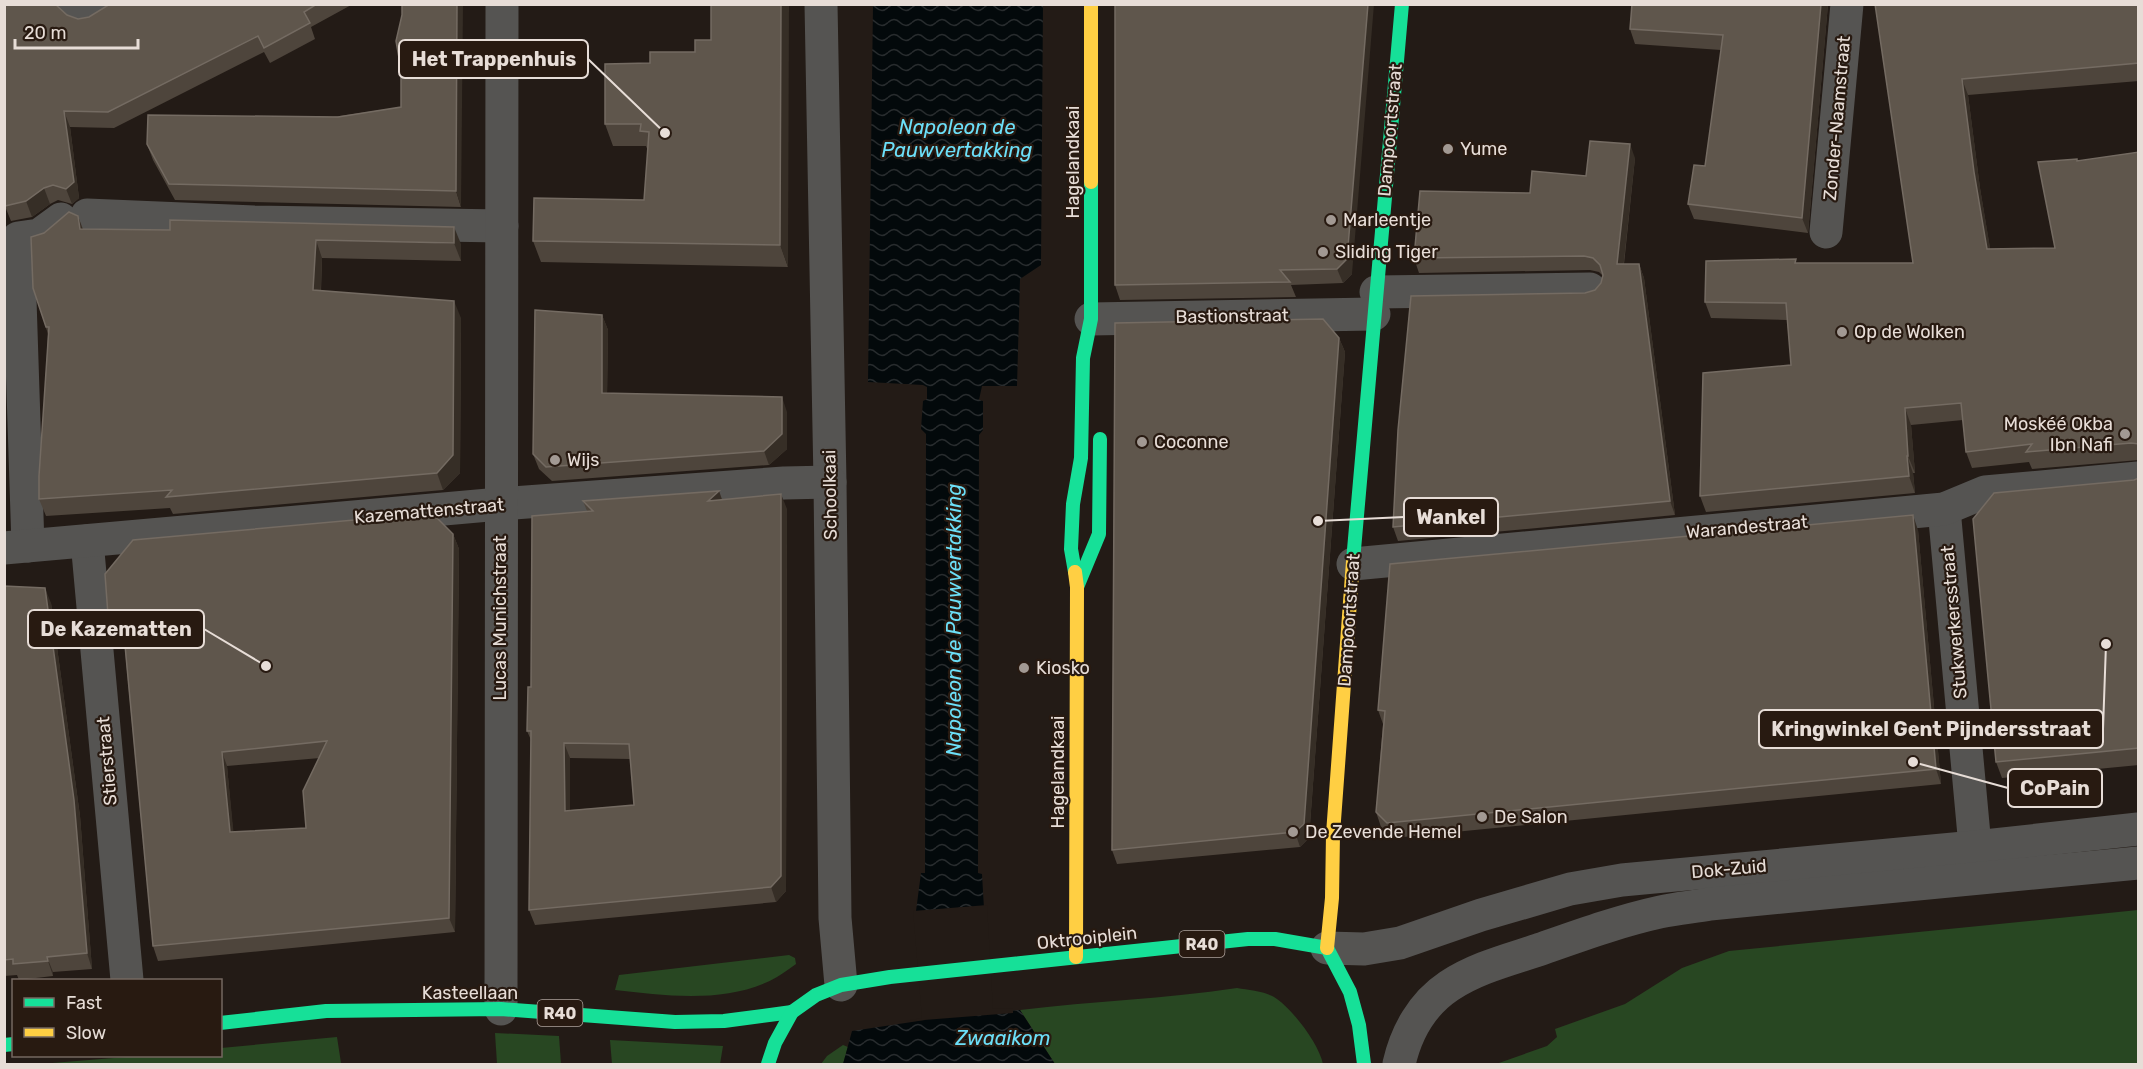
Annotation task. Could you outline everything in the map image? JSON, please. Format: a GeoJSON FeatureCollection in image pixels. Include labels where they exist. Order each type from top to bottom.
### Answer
{"type":"FeatureCollection","features":[{"type":"Feature","properties":{"kind":"street"},"geometry":{"type":"LineString","coordinates":[[71,4],[85,16],[106,4]]}},
{"type":"Feature","properties":{"kind":"street","name":"Lucas Munichstraat"},"geometry":{"type":"LineString","coordinates":[[501,1009],[502,4]]}},
{"type":"Feature","properties":{"kind":"street","name":"Schoolkaai"},"geometry":{"type":"LineString","coordinates":[[821,4],[835,918],[841,985]]}},
{"type":"Feature","properties":{"kind":"street","name":"Hagelandkaai"},"geometry":{"type":"LineString","coordinates":[[1076,957],[1077,587],[1071,549],[1073,504],[1081,458],[1083,358],[1094,334],[1091,4]]}},
{"type":"Feature","properties":{"kind":"street","name":"Dampoortstraat"},"geometry":{"type":"LineString","coordinates":[[1327,948],[1353,564],[1402,4]]}},
{"type":"Feature","properties":{"kind":"street","name":"Zonder-Naamstraat"},"geometry":{"type":"LineString","coordinates":[[1826,232],[1847,4]]}},
{"type":"Feature","properties":{"kind":"street","name":"Kazemattenstraat"},"geometry":{"type":"LineString","coordinates":[[502,226],[74,217],[39,235],[18,238],[16,547],[500,504],[784,483],[830,482]]}},
{"type":"Feature","properties":{"kind":"street"},"geometry":{"type":"LineString","coordinates":[[1375,303],[1590,289]]}},
{"type":"Feature","properties":{"kind":"street","name":"Bastionstraat"},"geometry":{"type":"LineString","coordinates":[[1094,334],[1375,303]]}},
{"type":"Feature","properties":{"kind":"street","name":"Hagelandkaai"},"geometry":{"type":"LineString","coordinates":[[1077,587],[1100,534],[1100,425]]}},
{"type":"Feature","properties":{"kind":"street","name":"Warandestraat"},"geometry":{"type":"LineString","coordinates":[[1353,564],[1944,509],[1985,492],[2139,478]]}},
{"type":"Feature","properties":{"kind":"street","name":"Stukwerkersstraat"},"geometry":{"type":"LineString","coordinates":[[1944,509],[1976,863]]}},
{"type":"Feature","properties":{"kind":"street","name":"Stierstraat"},"geometry":{"type":"LineString","coordinates":[[87,542],[127,979]]}},
{"type":"Feature","properties":{"kind":"street","name":"Dok-Zuid"},"geometry":{"type":"LineString","coordinates":[[1399,1065],[1410,1029],[1426,1006],[1448,986],[1496,963],[1613,925],[1660,912],[1976,863],[2139,829]]}},
{"type":"Feature","properties":{"kind":"street","name":"Dok-Zuid"},"geometry":{"type":"LineString","coordinates":[[1327,948],[1364,949],[1400,943],[1481,915],[1559,892],[1622,880],[1976,863],[2139,862]]}},
{"type":"Feature","properties":{"kind":"street","name":"Oktrooiplein"},"geometry":{"type":"LineString","coordinates":[[768,1065],[775,1043],[792,1012],[816,995],[841,985],[890,977],[1248,939],[1275,939],[1327,948]]}},
{"type":"Feature","properties":{"kind":"street"},"geometry":{"type":"LineString","coordinates":[[1327,948],[1350,992],[1359,1025],[1364,1065]]}},
{"type":"Feature","properties":{"kind":"street","name":"Kasteellaan"},"geometry":{"type":"LineString","coordinates":[[222,1023],[326,1011],[501,1009],[619,1016],[675,1022],[724,1021],[792,1012]]}},
{"type":"Feature","properties":{"kind":"green space"},"geometry":{"type":"Polygon","coordinates":[[[2138,910],[2138,1064],[1496,1064],[1547,1046],[1557,1037],[1555,1029],[1625,1004],[1682,968],[1729,951],[2138,910]]]}},
{"type":"Feature","properties":{"kind":"green space"},"geometry":{"type":"Polygon","coordinates":[[[789,955],[795,958],[796,964],[759,986],[739,991],[719,995],[677,996],[615,990],[619,975],[789,955]]]}},
{"type":"Feature","properties":{"kind":"green space"},"geometry":{"type":"Polygon","coordinates":[[[1237,988],[1266,993],[1289,1009],[1310,1037],[1323,1064],[1055,1064],[1020,1010],[1183,995],[1237,988]]]}},
{"type":"Feature","properties":{"kind":"green space"},"geometry":{"type":"Polygon","coordinates":[[[495,1033],[559,1036],[561,1064],[497,1064],[495,1033]]]}},
{"type":"Feature","properties":{"kind":"green space"},"geometry":{"type":"Polygon","coordinates":[[[337,1037],[341,1063],[364,1064],[40,1064],[126,1057],[222,1057],[222,1048],[337,1037]]]}},
{"type":"Feature","properties":{"kind":"green space"},"geometry":{"type":"Polygon","coordinates":[[[610,1040],[723,1046],[720,1064],[612,1064],[610,1040]]]}},
{"type":"Feature","properties":{"kind":"green space"},"geometry":{"type":"Polygon","coordinates":[[[843,1045],[848,1047],[843,1064],[821,1064],[827,1056],[843,1045]]]}},
{"type":"Feature","properties":{"kind":"water","name":"Napoleon de Pauwvertakking"},"geometry":{"type":"Polygon","coordinates":[[[873,5],[1043,5],[1041,265],[1020,279],[1017,386],[982,386],[979,400],[983,401],[983,430],[979,435],[978,873],[982,874],[990,1012],[1020,1010],[1055,1064],[843,1064],[852,1031],[925,1020],[916,911],[921,873],[925,873],[926,434],[921,429],[923,401],[927,399],[927,387],[868,382],[873,5]]]}},
{"type":"Feature","properties":{"kind":"pier"},"geometry":{"type":"Polygon","coordinates":[[[987,905],[993,1009],[1013,1008],[1013,1013],[899,1022],[922,1018],[913,911],[987,905]]]}},
{"type":"Feature","properties":{"kind":"building"},"geometry":{"type":"Polygon","coordinates":[[[4,4],[55,4],[67,15],[78,19],[89,17],[110,4],[317,4],[304,12],[310,23],[264,48],[258,36],[108,112],[64,111],[74,182],[66,189],[53,185],[44,188],[26,201],[5,206],[4,4]]]}},
{"type":"Feature","properties":{"kind":"building"},"geometry":{"type":"Polygon","coordinates":[[[402,4],[457,4],[456,191],[169,184],[147,144],[148,115],[338,117],[401,107],[401,69],[396,41],[402,4]]]}},
{"type":"Feature","properties":{"kind":"building"},"geometry":{"type":"Polygon","coordinates":[[[711,4],[781,4],[780,245],[533,241],[534,198],[644,200],[649,132],[640,131],[641,124],[605,124],[605,64],[650,63],[650,52],[695,52],[695,40],[711,40],[711,4]]]}},
{"type":"Feature","properties":{"kind":"building"},"geometry":{"type":"Polygon","coordinates":[[[1115,4],[1368,4],[1347,259],[1337,269],[1280,270],[1290,282],[1115,285],[1115,4]]]}},
{"type":"Feature","properties":{"kind":"building"},"geometry":{"type":"Polygon","coordinates":[[[1632,4],[1821,4],[1802,218],[1688,204],[1694,165],[1705,166],[1723,35],[1630,29],[1632,4]]]}},
{"type":"Feature","properties":{"kind":"building"},"geometry":{"type":"Polygon","coordinates":[[[1875,4],[2139,4],[2139,63],[1962,79],[1987,249],[2055,248],[2038,162],[2077,159],[2077,161],[2139,152],[2139,444],[2026,452],[2032,444],[1966,452],[1961,403],[1905,408],[1909,476],[1700,496],[1703,373],[1791,365],[1786,303],[1705,302],[1706,261],[1796,259],[1795,263],[1913,263],[1875,4]]]}},
{"type":"Feature","properties":{"kind":"building"},"geometry":{"type":"Polygon","coordinates":[[[1590,141],[1630,144],[1617,264],[1639,264],[1670,501],[1393,527],[1398,430],[1411,296],[1585,293],[1595,290],[1601,283],[1603,275],[1600,265],[1593,258],[1584,256],[1414,258],[1420,191],[1530,193],[1532,171],[1586,176],[1590,141]]]}},
{"type":"Feature","properties":{"kind":"building"},"geometry":{"type":"Polygon","coordinates":[[[69,212],[78,216],[80,229],[170,230],[170,220],[454,227],[454,243],[316,240],[313,290],[454,301],[453,455],[437,473],[166,497],[172,490],[39,499],[49,327],[46,327],[33,288],[31,237],[44,233],[69,212]]]}},
{"type":"Feature","properties":{"kind":"building"},"geometry":{"type":"Polygon","coordinates":[[[535,310],[602,315],[602,393],[782,397],[782,434],[764,451],[546,467],[533,454],[535,310]]]}},
{"type":"Feature","properties":{"kind":"building"},"geometry":{"type":"Polygon","coordinates":[[[1323,319],[1339,338],[1304,824],[1295,832],[1112,850],[1115,323],[1323,319]]]}},
{"type":"Feature","properties":{"kind":"building"},"geometry":{"type":"Polygon","coordinates":[[[2139,478],[2139,748],[1996,762],[1973,519],[1994,493],[2139,478]]]}},
{"type":"Feature","properties":{"kind":"building"},"geometry":{"type":"Polygon","coordinates":[[[719,491],[708,501],[781,494],[781,876],[771,887],[529,910],[531,731],[527,731],[528,687],[531,687],[532,516],[593,511],[583,501],[719,491]],[[564,743],[565,811],[634,805],[629,744],[564,743]]]}},
{"type":"Feature","properties":{"kind":"building"},"geometry":{"type":"Polygon","coordinates":[[[432,513],[453,534],[449,918],[153,946],[122,613],[108,615],[105,574],[133,540],[432,513]],[[327,741],[222,752],[230,832],[306,828],[303,791],[327,741]]]}},
{"type":"Feature","properties":{"kind":"building"},"geometry":{"type":"Polygon","coordinates":[[[1913,515],[1936,769],[1387,823],[1376,812],[1385,711],[1378,710],[1390,564],[1913,515]]]}},
{"type":"Feature","properties":{"kind":"building"},"geometry":{"type":"Polygon","coordinates":[[[4,586],[45,588],[74,800],[87,953],[47,957],[48,961],[13,964],[13,959],[4,960],[4,586]]]}},
{"type":"Feature","properties":{"kind":"traffic: fast"},"geometry":{"type":"LineString","coordinates":[[1353,561],[1402,4]]}},
{"type":"Feature","properties":{"kind":"traffic: fast"},"geometry":{"type":"LineString","coordinates":[[1075,572],[1071,549],[1073,504],[1081,458],[1083,358],[1091,319],[1091,182]]}},
{"type":"Feature","properties":{"kind":"traffic: fast"},"geometry":{"type":"LineString","coordinates":[[1077,587],[1099,534],[1100,439]]}},
{"type":"Feature","properties":{"kind":"traffic: fast"},"geometry":{"type":"LineString","coordinates":[[768,1064],[775,1043],[792,1012],[816,995],[841,985],[890,977],[1248,939],[1275,939],[1327,948],[1350,992],[1359,1025],[1364,1064]]}},
{"type":"Feature","properties":{"kind":"traffic: fast"},"geometry":{"type":"LineString","coordinates":[[222,1023],[326,1011],[501,1009],[675,1022],[724,1021],[792,1012]]}},
{"type":"Feature","properties":{"kind":"traffic: fast"},"geometry":{"type":"LineString","coordinates":[[4,1045],[12,1044]]}},
{"type":"Feature","properties":{"kind":"traffic: slow"},"geometry":{"type":"LineString","coordinates":[[1091,4],[1091,182]]}},
{"type":"Feature","properties":{"kind":"traffic: slow"},"geometry":{"type":"LineString","coordinates":[[1327,948],[1353,561]]}},
{"type":"Feature","properties":{"kind":"traffic: slow"},"geometry":{"type":"LineString","coordinates":[[1075,572],[1077,587],[1076,957]]}},
{"type":"Feature","properties":{"kind":"place","name":"Het Trappenhuis"},"geometry":{"type":"Point","coordinates":[665,133]}},
{"type":"Feature","properties":{"kind":"place","name":"Yume"},"geometry":{"type":"Point","coordinates":[1448,149]}},
{"type":"Feature","properties":{"kind":"place","name":"Marleentje"},"geometry":{"type":"Point","coordinates":[1331,220]}},
{"type":"Feature","properties":{"kind":"place","name":"Sliding Tiger"},"geometry":{"type":"Point","coordinates":[1323,252]}},
{"type":"Feature","properties":{"kind":"place","name":"Op de Wolken"},"geometry":{"type":"Point","coordinates":[1842,332]}},
{"type":"Feature","properties":{"kind":"place","name":"Moskéé Okba Ibn Nafi"},"geometry":{"type":"Point","coordinates":[2125,434]}},
{"type":"Feature","properties":{"kind":"place","name":"Coconne"},"geometry":{"type":"Point","coordinates":[1142,442]}},
{"type":"Feature","properties":{"kind":"place","name":"Wijs"},"geometry":{"type":"Point","coordinates":[555,460]}},
{"type":"Feature","properties":{"kind":"place","name":"Wankel"},"geometry":{"type":"Point","coordinates":[1318,521]}},
{"type":"Feature","properties":{"kind":"place","name":"Kringwinkel Gent Pijndersstraat"},"geometry":{"type":"Point","coordinates":[2106,644]}},
{"type":"Feature","properties":{"kind":"place","name":"De Kazematten"},"geometry":{"type":"Point","coordinates":[266,666]}},
{"type":"Feature","properties":{"kind":"place","name":"Kiosko"},"geometry":{"type":"Point","coordinates":[1024,668]}},
{"type":"Feature","properties":{"kind":"place","name":"CoPain"},"geometry":{"type":"Point","coordinates":[1913,762]}},
{"type":"Feature","properties":{"kind":"place","name":"De Salon"},"geometry":{"type":"Point","coordinates":[1482,817]}},
{"type":"Feature","properties":{"kind":"place","name":"De Zevende Hemel"},"geometry":{"type":"Point","coordinates":[1293,832]}},
{"type":"Feature","properties":{"kind":"water label","name":"Zwaaikom"},"geometry":{"type":"Point","coordinates":[1003,1038]}}]}
